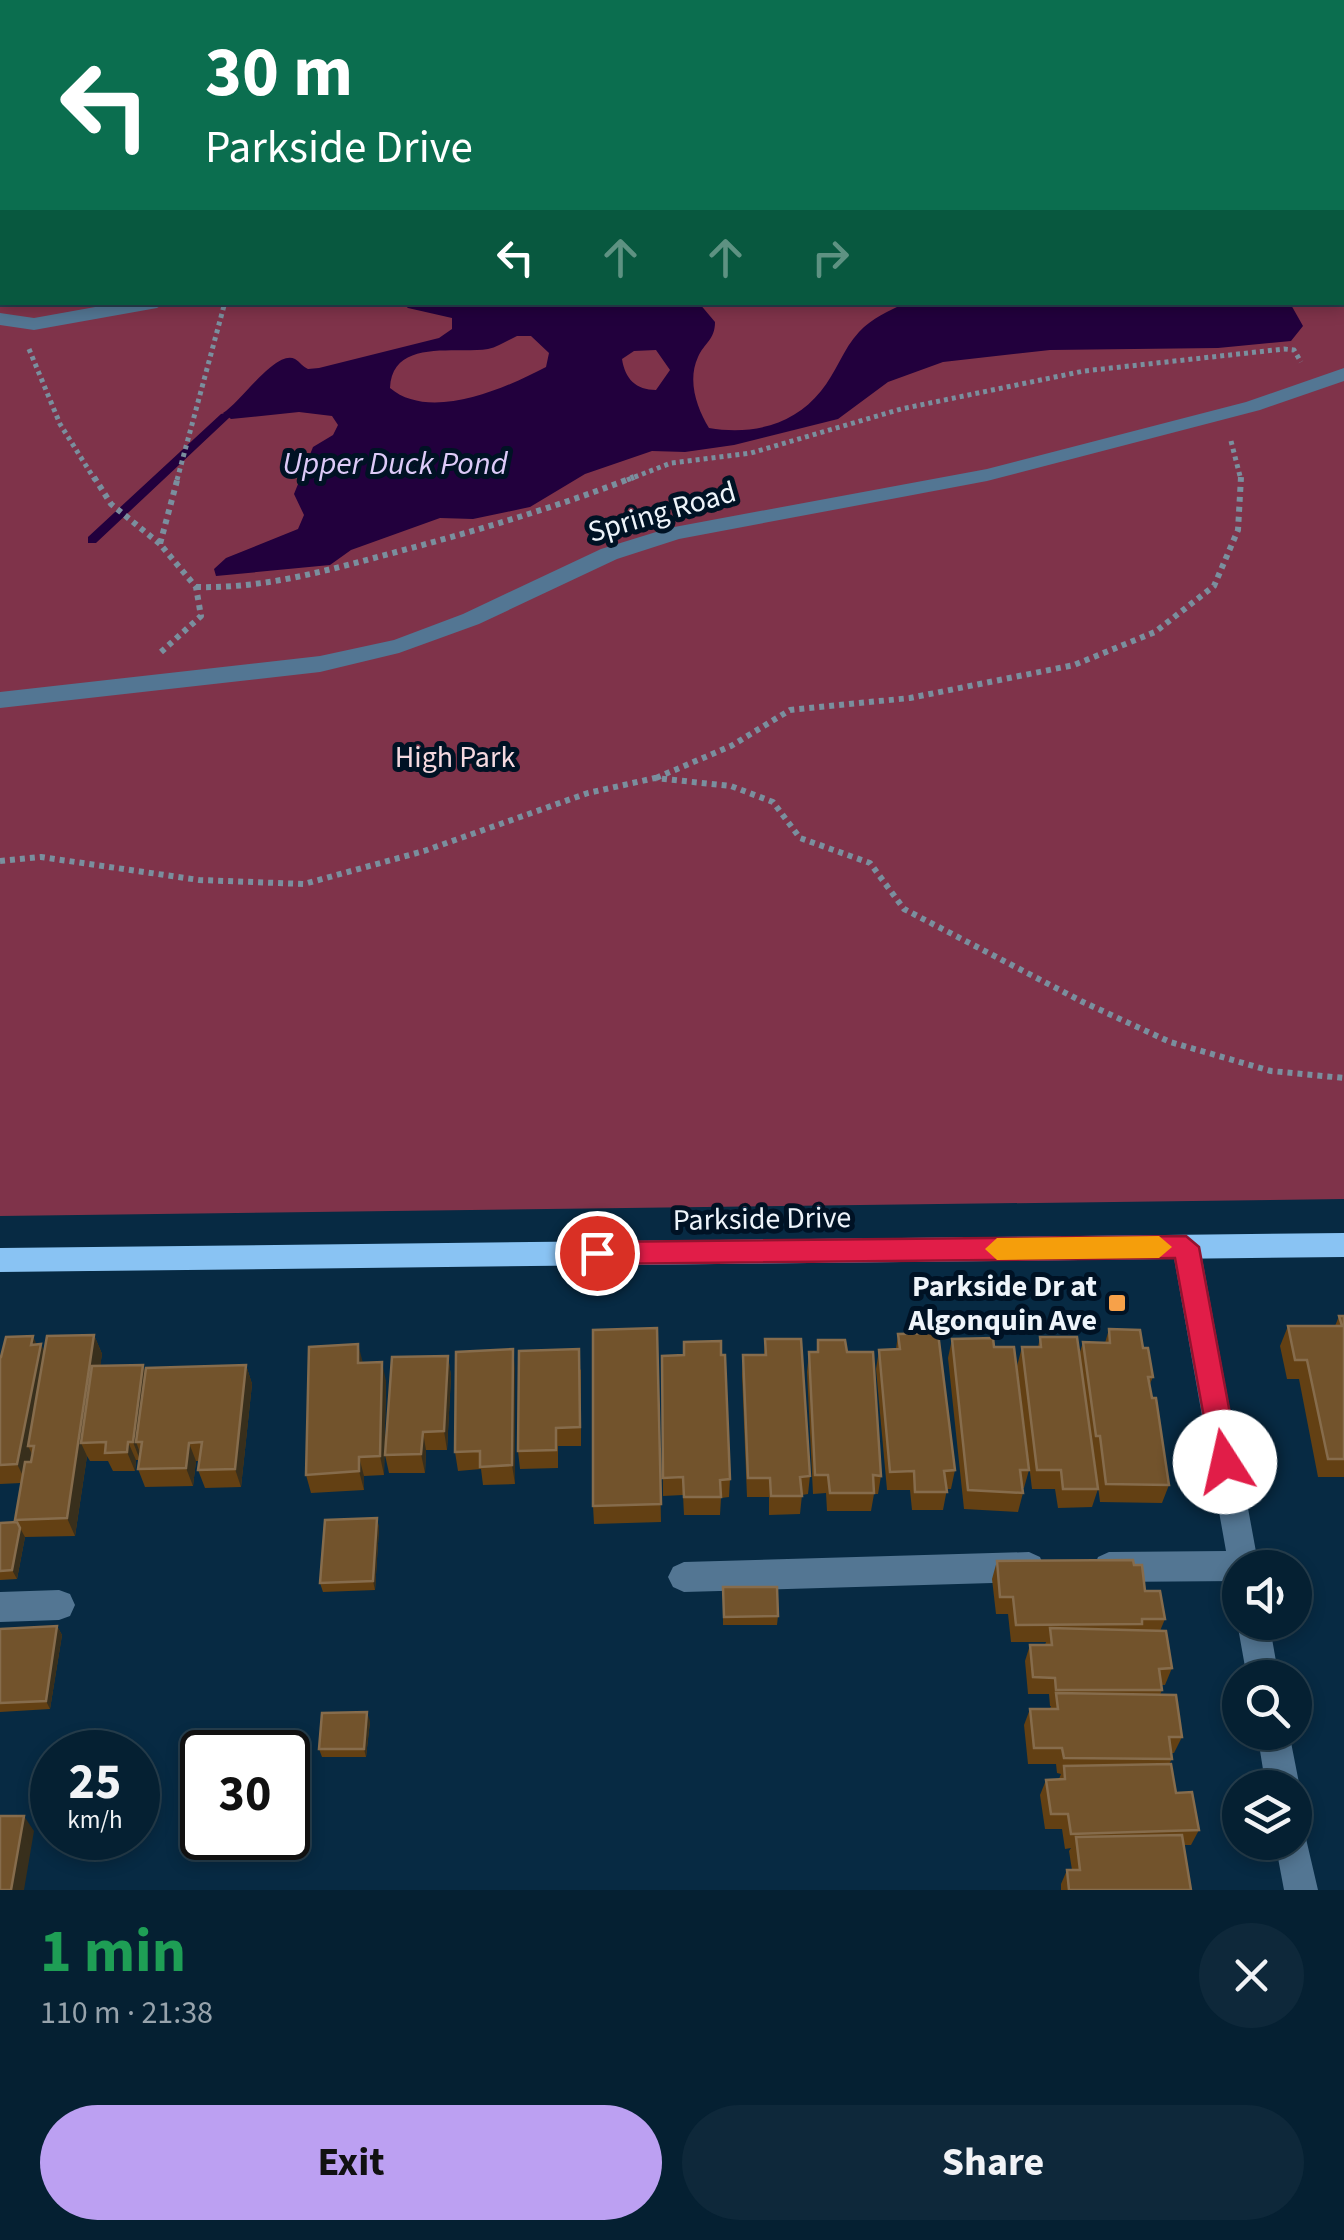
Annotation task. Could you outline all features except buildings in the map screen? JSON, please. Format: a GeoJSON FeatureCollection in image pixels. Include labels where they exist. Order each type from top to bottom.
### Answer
{"type":"FeatureCollection","features":[{"type":"Feature","properties":{"kind":"main road","name":"Parkside Drive"},"geometry":{"type":"LineString","coordinates":[[0,1260],[1344,1245]]}},
{"type":"Feature","properties":{"kind":"street"},"geometry":{"type":"LineString","coordinates":[[10,322],[135,305]]}},
{"type":"Feature","properties":{"kind":"street","name":"Spring Road"},"geometry":{"type":"LineString","coordinates":[[0,700],[320,664],[399,646],[471,619],[610,554],[676,533],[986,474],[1217,416],[1344,374]]}},
{"type":"Feature","properties":{"kind":"street"},"geometry":{"type":"LineString","coordinates":[[1186,1247],[1241,1550]]}},
{"type":"Feature","properties":{"kind":"street"},"geometry":{"type":"LineString","coordinates":[[684,1577],[1222,1567]]}},
{"type":"Feature","properties":{"kind":"street"},"geometry":{"type":"LineString","coordinates":[[0,1607],[59,1605]]}},
{"type":"Feature","properties":{"kind":"street"},"geometry":{"type":"LineString","coordinates":[[1295,1860],[1301,1890]]}},
{"type":"Feature","properties":{"kind":"path"},"geometry":{"type":"LineString","coordinates":[[160,544],[224,305]]}},
{"type":"Feature","properties":{"kind":"path"},"geometry":{"type":"LineString","coordinates":[[10,322],[60,424],[111,504],[160,544],[196,587],[201,616],[152,660],[152,684]]}},
{"type":"Feature","properties":{"kind":"path"},"geometry":{"type":"LineString","coordinates":[[196,587],[236,588],[308,576],[537,514],[671,463],[752,453],[901,408],[1084,371],[1284,348],[1294,350],[1314,384]]}},
{"type":"Feature","properties":{"kind":"path"},"geometry":{"type":"LineString","coordinates":[[0,861],[41,857],[199,880],[304,884],[424,851],[588,793],[655,778],[731,746],[790,710],[910,698],[1074,665],[1155,632],[1214,586],[1238,530],[1242,476],[1234,446],[1217,416]]}},
{"type":"Feature","properties":{"kind":"path"},"geometry":{"type":"LineString","coordinates":[[655,778],[731,786],[773,802],[800,838],[870,863],[904,909],[1170,1042],[1271,1071],[1344,1078]]}},
{"type":"Feature","properties":{"kind":"green space","name":"High Park"},"geometry":{"type":"Polygon","coordinates":[[[0,305],[1344,305],[1344,1199],[0,1216],[0,305]]]}},
{"type":"Feature","properties":{"kind":"water","name":"Upper Duck Pond"},"geometry":{"type":"Polygon","coordinates":[[[404,305],[701,305],[715,322],[695,366],[695,394],[709,428],[725,430],[756,429],[798,413],[821,391],[859,332],[901,305],[1291,305],[1303,326],[1291,341],[1218,348],[1050,350],[943,362],[888,382],[838,419],[734,445],[685,452],[652,451],[585,474],[530,507],[473,519],[440,518],[351,550],[330,565],[216,576],[214,569],[226,558],[298,529],[304,515],[294,494],[313,447],[333,435],[338,425],[332,416],[299,412],[231,419],[223,413],[269,369],[287,358],[308,369],[319,368],[439,338],[452,329],[452,318],[404,305]],[[517,336],[488,349],[413,355],[393,372],[390,388],[407,398],[426,402],[446,402],[490,392],[546,367],[549,353],[531,336],[517,336]],[[656,350],[634,351],[622,359],[629,378],[643,388],[656,390],[670,370],[656,350]]]}},
{"type":"Feature","properties":{"kind":"waterway"},"geometry":{"type":"LineString","coordinates":[[92,540],[225,416]]}},
{"type":"Feature","properties":{"kind":"slow traffic"},"geometry":{"type":"LineString","coordinates":[[997,1249],[1159,1247]]}},
{"type":"Feature","properties":{"kind":"place","name":"Parkside Dr at Algonquin Ave"},"geometry":{"type":"Point","coordinates":[1117,1303]}},
{"type":"Feature","properties":{"kind":"route"},"geometry":{"type":"LineString","coordinates":[[597,1253],[1186,1247],[1225,1462]]}}]}
